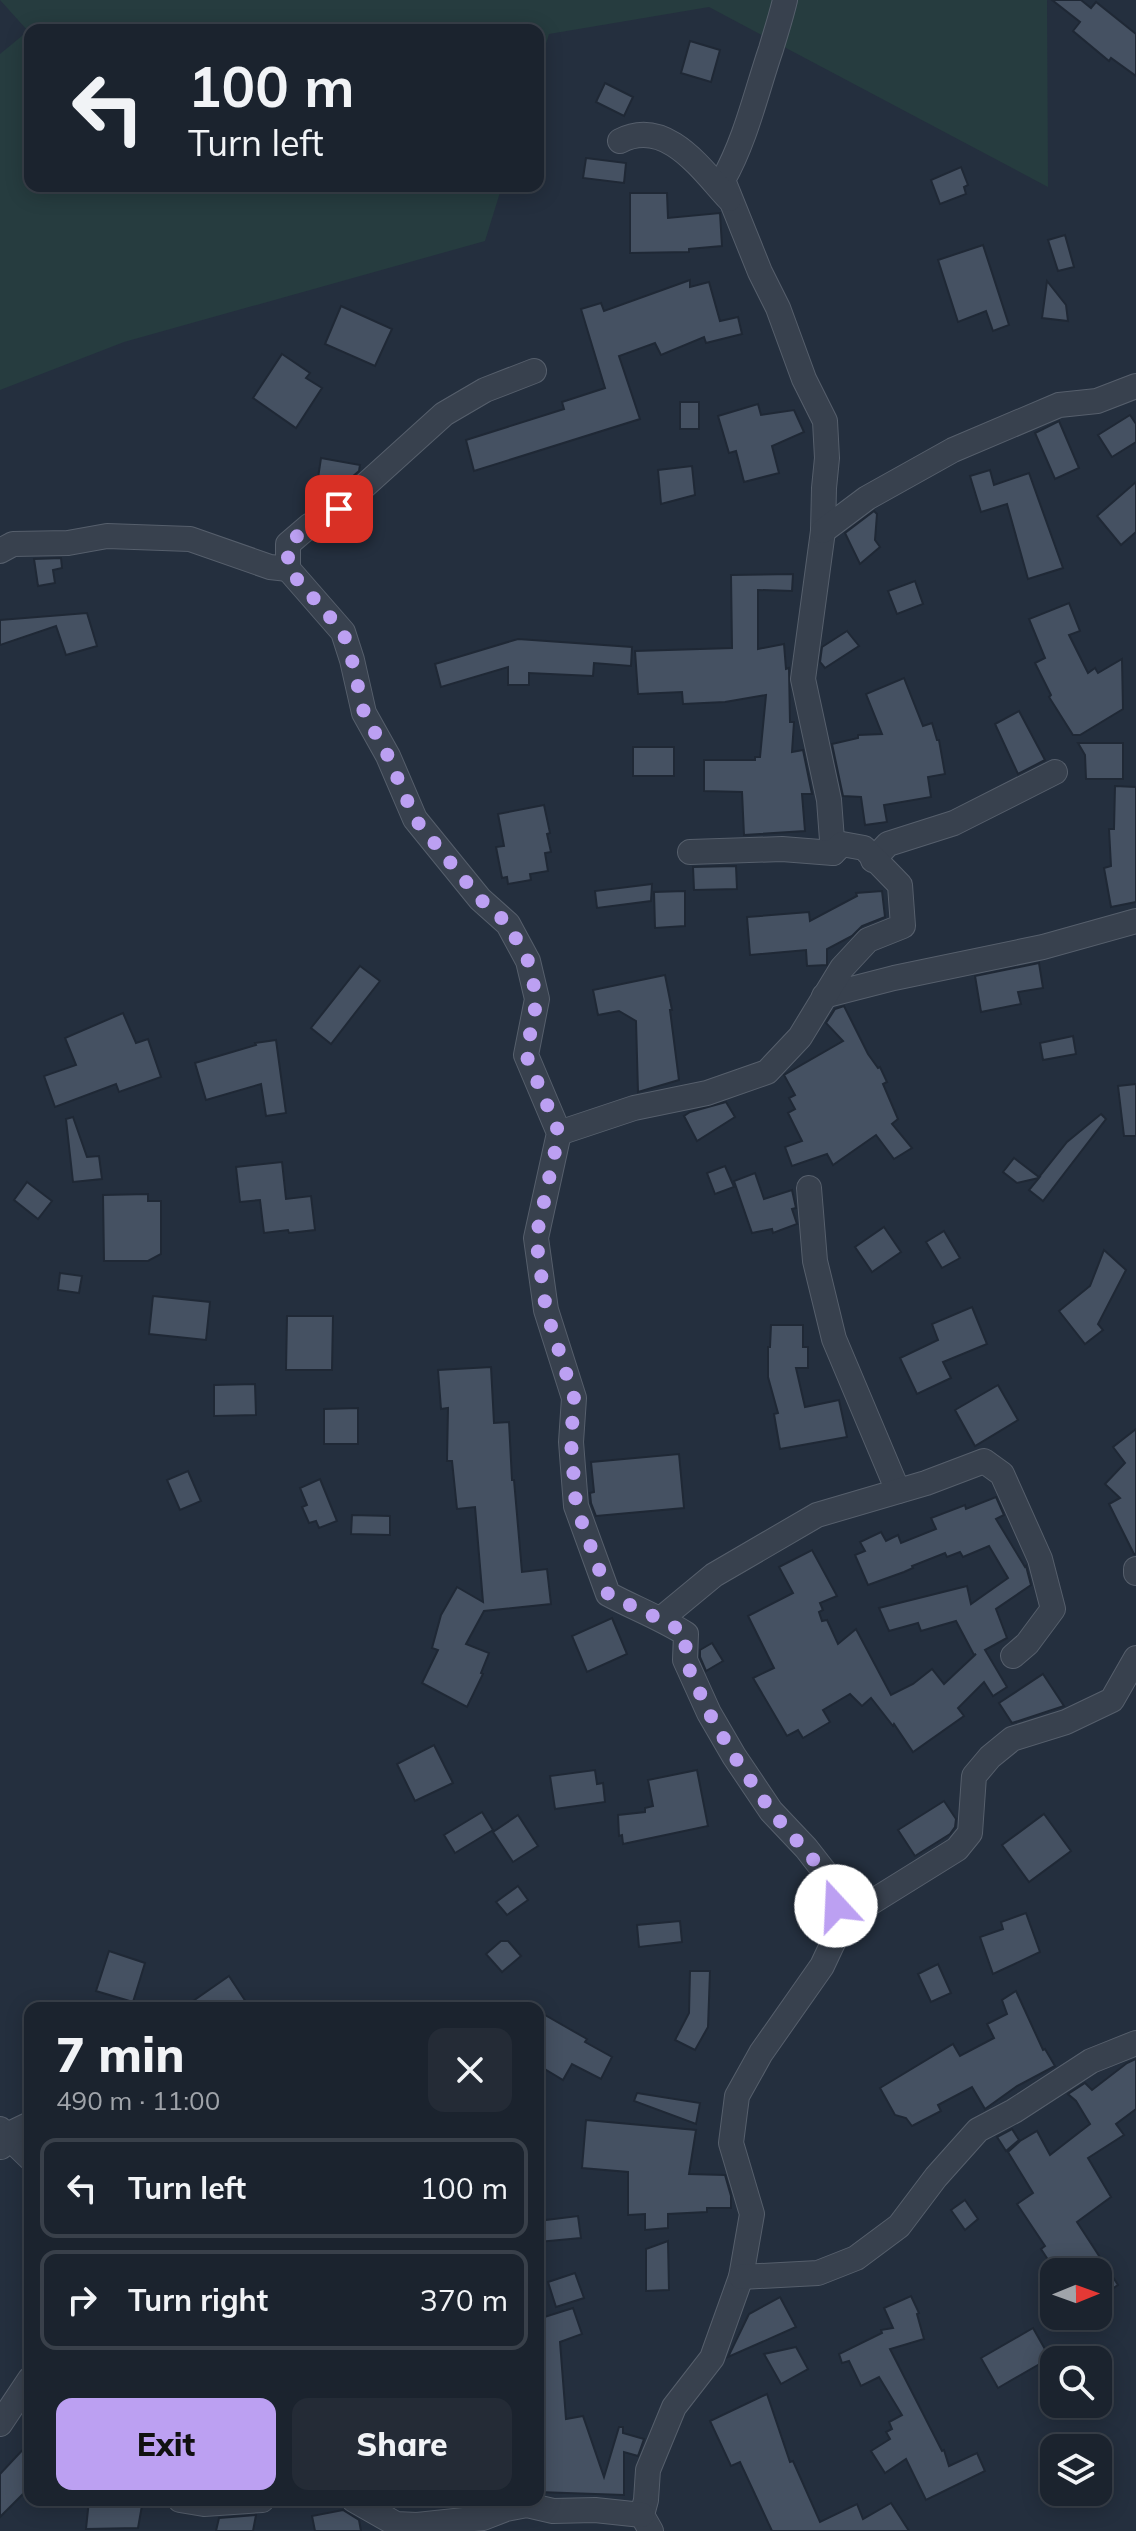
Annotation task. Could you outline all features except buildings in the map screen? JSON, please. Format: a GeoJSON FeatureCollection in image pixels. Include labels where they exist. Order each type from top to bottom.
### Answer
{"type":"FeatureCollection","features":[{"type":"Feature","properties":{"kind":"street"},"geometry":{"type":"LineString","coordinates":[[785,0],[757,98],[723,180],[778,308],[804,379],[825,421],[827,458],[823,531],[803,679],[829,800],[833,853]]}},
{"type":"Feature","properties":{"kind":"street"},"geometry":{"type":"LineString","coordinates":[[620,141],[634,134],[651,134],[675,144],[731,201]]}},
{"type":"Feature","properties":{"kind":"street"},"geometry":{"type":"LineString","coordinates":[[531,2506],[553,2511],[595,2510],[646,2523],[648,2470],[674,2407],[712,2358],[741,2277],[752,2214],[731,2143],[737,2096],[761,2053],[822,1966],[838,1932],[831,1880],[771,1811],[734,1756],[709,1713],[685,1660],[686,1634],[662,1618],[608,1594],[576,1506],[571,1442],[574,1398],[546,1310],[536,1238],[559,1133],[526,1055],[537,999],[528,961],[508,924],[480,899],[415,819],[388,756],[364,713],[343,632],[288,569],[288,544],[309,526],[339,509],[444,414],[485,390],[534,371]]}},
{"type":"Feature","properties":{"kind":"street"},"geometry":{"type":"LineString","coordinates":[[823,531],[867,498],[953,450],[1059,405],[1097,401],[1136,386]]}},
{"type":"Feature","properties":{"kind":"street"},"geometry":{"type":"LineString","coordinates":[[0,551],[13,544],[68,543],[107,536],[190,539],[270,567],[288,569]]}},
{"type":"Feature","properties":{"kind":"street"},"geometry":{"type":"LineString","coordinates":[[873,860],[888,844],[954,823],[1055,772]]}},
{"type":"Feature","properties":{"kind":"street"},"geometry":{"type":"LineString","coordinates":[[559,1133],[634,1108],[707,1093],[767,1072],[800,1037],[842,968],[868,940],[903,926],[900,885],[864,848],[842,844],[833,853],[782,849],[690,852]]}},
{"type":"Feature","properties":{"kind":"street"},"geometry":{"type":"LineString","coordinates":[[824,996],[1043,947],[1136,921]]}},
{"type":"Feature","properties":{"kind":"street"},"geometry":{"type":"LineString","coordinates":[[809,1188],[815,1261],[834,1339],[898,1491]]}},
{"type":"Feature","properties":{"kind":"street"},"geometry":{"type":"LineString","coordinates":[[662,1618],[714,1575],[817,1515],[926,1483],[984,1461],[1002,1474],[1040,1559],[1053,1609],[1027,1644],[1013,1656]]}},
{"type":"Feature","properties":{"kind":"street"},"geometry":{"type":"LineString","coordinates":[[838,1923],[957,1849],[970,1833],[974,1776],[990,1757],[1012,1739],[1066,1722],[1112,1700],[1136,1658]]}},
{"type":"Feature","properties":{"kind":"street"},"geometry":{"type":"LineString","coordinates":[[741,2277],[818,2273],[856,2258],[899,2226],[936,2177],[978,2130],[1014,2111],[1091,2061],[1136,2043]]}},
{"type":"Feature","properties":{"kind":"street"},"geometry":{"type":"LineString","coordinates":[[24,2127],[2,2138],[24,2154]]}},
{"type":"Feature","properties":{"kind":"street"},"geometry":{"type":"LineString","coordinates":[[0,2424],[24,2388]]}},
{"type":"Feature","properties":{"kind":"street"},"geometry":{"type":"LineString","coordinates":[[364,2506],[396,2524],[413,2528],[483,2518],[522,2506]]}},
{"type":"Feature","properties":{"kind":"green space"},"geometry":{"type":"Polygon","coordinates":[[[0,0],[1047,0],[1048,187],[709,7],[549,34],[544,50],[544,24],[24,24],[24,27],[0,0]]]}},
{"type":"Feature","properties":{"kind":"green space"},"geometry":{"type":"Polygon","coordinates":[[[24,34],[24,192],[500,192],[485,241],[124,342],[0,390],[0,54],[24,34]]]}},
{"type":"Feature","properties":{"kind":"route"},"geometry":{"type":"LineString","coordinates":[[339,509],[309,526],[288,544],[288,569],[343,632],[364,713],[388,756],[415,819],[480,899],[508,924],[528,961],[537,999],[526,1055],[559,1133],[536,1238],[546,1310],[574,1398],[571,1442],[576,1506],[608,1594],[662,1618],[686,1634],[685,1660],[709,1713],[771,1811],[831,1880],[836,1906]]}}]}
